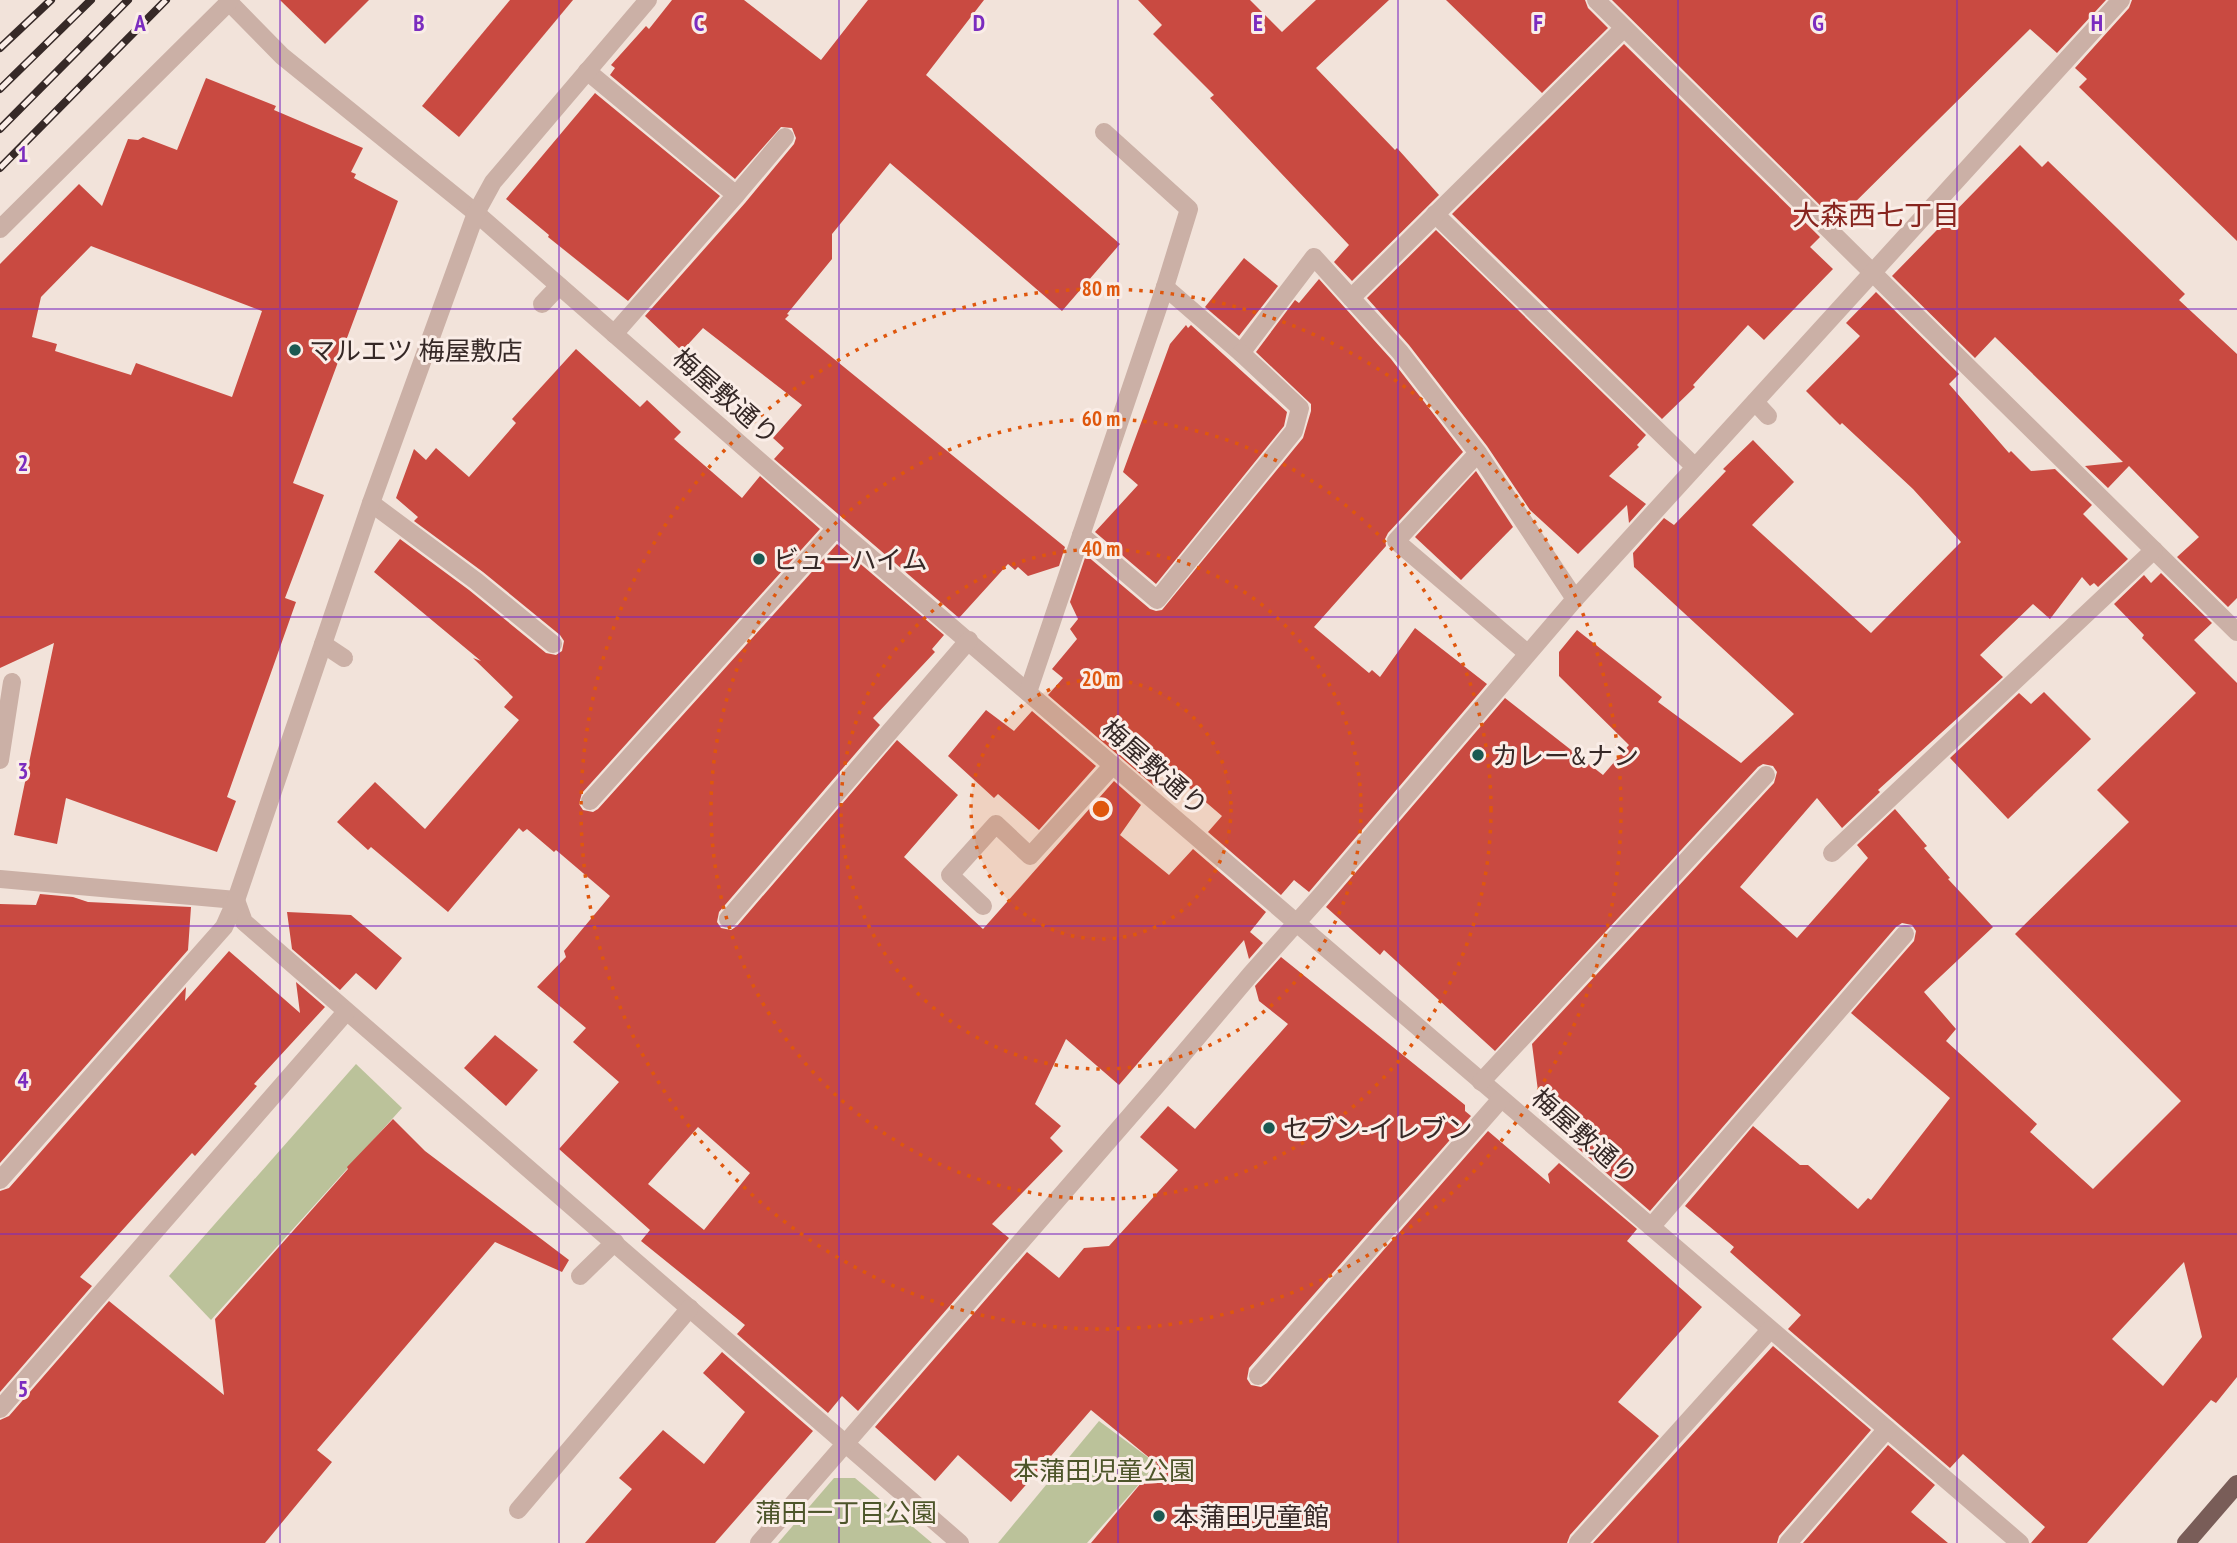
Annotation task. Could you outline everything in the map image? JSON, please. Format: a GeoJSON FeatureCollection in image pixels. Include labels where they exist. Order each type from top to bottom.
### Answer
{"type":"FeatureCollection","features":[{"type":"Feature","properties":{"kind":"main road"},"geometry":{"type":"LineString","coordinates":[[2186,1543],[2237,1484]]}},
{"type":"Feature","properties":{"kind":"street"},"geometry":{"type":"LineString","coordinates":[[0,1180],[224,927],[236,900],[371,503],[475,214],[493,182],[648,0]]}},
{"type":"Feature","properties":{"kind":"street"},"geometry":{"type":"LineString","coordinates":[[1596,0],[2237,632]]}},
{"type":"Feature","properties":{"kind":"street"},"geometry":{"type":"LineString","coordinates":[[759,1543],[1574,599],[2121,0]]}},
{"type":"Feature","properties":{"kind":"street"},"geometry":{"type":"LineString","coordinates":[[0,229],[228,1]]}},
{"type":"Feature","properties":{"kind":"street","name":"梅屋敷通り"},"geometry":{"type":"LineString","coordinates":[[228,1],[282,57],[475,214],[1296,924],[2020,1543]]}},
{"type":"Feature","properties":{"kind":"street"},"geometry":{"type":"LineString","coordinates":[[1351,298],[1624,28]]}},
{"type":"Feature","properties":{"kind":"street"},"geometry":{"type":"LineString","coordinates":[[587,71],[737,195]]}},
{"type":"Feature","properties":{"kind":"street"},"geometry":{"type":"LineString","coordinates":[[1028,692],[1165,288],[1189,209],[1104,132]]}},
{"type":"Feature","properties":{"kind":"street"},"geometry":{"type":"LineString","coordinates":[[614,334],[737,195],[785,136]]}},
{"type":"Feature","properties":{"kind":"street"},"geometry":{"type":"LineString","coordinates":[[1435,214],[1695,467]]}},
{"type":"Feature","properties":{"kind":"street"},"geometry":{"type":"LineString","coordinates":[[1241,354],[1314,257],[1400,352],[1478,453],[1574,599]]}},
{"type":"Feature","properties":{"kind":"street"},"geometry":{"type":"LineString","coordinates":[[542,304],[559,286]]}},
{"type":"Feature","properties":{"kind":"street"},"geometry":{"type":"LineString","coordinates":[[1082,535],[1157,600],[1294,431],[1300,408],[1165,288]]}},
{"type":"Feature","properties":{"kind":"street"},"geometry":{"type":"LineString","coordinates":[[1755,402],[1768,416]]}},
{"type":"Feature","properties":{"kind":"street"},"geometry":{"type":"LineString","coordinates":[[1478,453],[1396,541],[1527,653]]}},
{"type":"Feature","properties":{"kind":"street"},"geometry":{"type":"LineString","coordinates":[[371,503],[476,580],[554,644]]}},
{"type":"Feature","properties":{"kind":"street"},"geometry":{"type":"LineString","coordinates":[[590,801],[836,528]]}},
{"type":"Feature","properties":{"kind":"street"},"geometry":{"type":"LineString","coordinates":[[1832,853],[2154,550]]}},
{"type":"Feature","properties":{"kind":"street"},"geometry":{"type":"LineString","coordinates":[[728,919],[969,640]]}},
{"type":"Feature","properties":{"kind":"street"},"geometry":{"type":"LineString","coordinates":[[323,644],[344,658]]}},
{"type":"Feature","properties":{"kind":"street"},"geometry":{"type":"LineString","coordinates":[[0,760],[12,682]]}},
{"type":"Feature","properties":{"kind":"street"},"geometry":{"type":"LineString","coordinates":[[983,906],[950,875],[996,824],[1030,856],[1113,765]]}},
{"type":"Feature","properties":{"kind":"street"},"geometry":{"type":"LineString","coordinates":[[1481,1082],[1766,775]]}},
{"type":"Feature","properties":{"kind":"street"},"geometry":{"type":"LineString","coordinates":[[0,879],[236,900]]}},
{"type":"Feature","properties":{"kind":"street"},"geometry":{"type":"LineString","coordinates":[[236,900],[244,922],[960,1543]]}},
{"type":"Feature","properties":{"kind":"street"},"geometry":{"type":"LineString","coordinates":[[1651,1227],[1905,934]]}},
{"type":"Feature","properties":{"kind":"street"},"geometry":{"type":"LineString","coordinates":[[0,1409],[346,1012]]}},
{"type":"Feature","properties":{"kind":"street"},"geometry":{"type":"LineString","coordinates":[[1258,1376],[1501,1099]]}},
{"type":"Feature","properties":{"kind":"street"},"geometry":{"type":"LineString","coordinates":[[580,1276],[615,1242]]}},
{"type":"Feature","properties":{"kind":"street"},"geometry":{"type":"LineString","coordinates":[[518,1510],[690,1308]]}},
{"type":"Feature","properties":{"kind":"street"},"geometry":{"type":"LineString","coordinates":[[1577,1543],[1770,1329]]}},
{"type":"Feature","properties":{"kind":"street"},"geometry":{"type":"LineString","coordinates":[[1788,1543],[1887,1429]]}},
{"type":"Feature","properties":{"kind":"green space"},"geometry":{"type":"Polygon","coordinates":[[[356,1064],[402,1108],[211,1320],[169,1276],[356,1064]]]}},
{"type":"Feature","properties":{"kind":"green space","name":"本蒲田児童公園"},"geometry":{"type":"Polygon","coordinates":[[[1099,1421],[1157,1464],[1087,1543],[998,1543],[1099,1421]]]}},
{"type":"Feature","properties":{"kind":"green space","name":"蒲田一丁目公園"},"geometry":{"type":"Polygon","coordinates":[[[834,1478],[855,1478],[932,1543],[778,1543],[834,1478]]]}},
{"type":"Feature","properties":{"kind":"building"},"geometry":{"type":"Polygon","coordinates":[[[280,0],[369,0],[325,44],[280,0]]]}},
{"type":"Feature","properties":{"kind":"building"},"geometry":{"type":"Polygon","coordinates":[[[510,0],[573,0],[459,137],[422,106],[510,0]]]}},
{"type":"Feature","properties":{"kind":"building"},"geometry":{"type":"Polygon","coordinates":[[[672,0],[744,0],[821,60],[868,0],[984,0],[926,75],[1120,244],[1062,311],[890,163],[832,234],[832,259],[785,319],[1065,547],[1059,566],[1028,576],[1018,567],[1015,570],[1008,564],[959,618],[774,459],[784,448],[773,438],[802,405],[703,328],[682,351],[645,316],[745,203],[794,144],[796,138],[792,128],[781,127],[735,179],[610,75],[615,68],[611,65],[646,26],[649,29],[672,0]]]}},
{"type":"Feature","properties":{"kind":"building"},"geometry":{"type":"Polygon","coordinates":[[[1138,0],[1250,0],[1282,32],[1316,0],[1389,0],[1316,68],[1395,150],[1397,148],[1439,195],[1352,281],[1334,262],[1349,245],[1210,98],[1214,95],[1153,34],[1162,25],[1138,0]]]}},
{"type":"Feature","properties":{"kind":"building"},"geometry":{"type":"Polygon","coordinates":[[[1446,0],[1585,0],[1588,8],[1608,28],[1542,93],[1446,0]]]}},
{"type":"Feature","properties":{"kind":"building"},"geometry":{"type":"Polygon","coordinates":[[[1612,0],[2106,0],[2057,53],[2030,29],[1836,221],[1612,0]]]}},
{"type":"Feature","properties":{"kind":"building"},"geometry":{"type":"Polygon","coordinates":[[[2132,0],[2237,0],[2237,241],[2079,87],[2087,79],[2075,68],[2129,8],[2132,0]]]}},
{"type":"Feature","properties":{"kind":"building"},"geometry":{"type":"Polygon","coordinates":[[[1624,44],[1820,237],[1810,247],[1833,269],[1764,340],[1748,325],[1693,385],[1695,387],[1662,419],[1452,214],[1624,44]]]}},
{"type":"Feature","properties":{"kind":"building"},"geometry":{"type":"Polygon","coordinates":[[[206,78],[276,106],[274,110],[363,148],[351,172],[356,174],[354,178],[398,201],[293,483],[324,495],[285,598],[296,602],[227,797],[236,801],[217,852],[66,798],[57,844],[14,835],[54,643],[0,668],[0,264],[79,184],[102,206],[128,139],[138,140],[143,137],[177,150],[206,78]],[[91,246],[41,297],[32,337],[57,344],[55,351],[131,375],[136,363],[232,397],[262,311],[91,246]]]}},
{"type":"Feature","properties":{"kind":"building"},"geometry":{"type":"Polygon","coordinates":[[[595,93],[720,196],[628,301],[548,237],[549,235],[506,199],[595,93]]]}},
{"type":"Feature","properties":{"kind":"building"},"geometry":{"type":"Polygon","coordinates":[[[2020,145],[2042,167],[2048,161],[2185,294],[2179,300],[2237,354],[2237,598],[2228,607],[2177,557],[2199,537],[2129,466],[2108,488],[2085,466],[2123,462],[1995,337],[1975,358],[1892,276],[2020,145]]]}},
{"type":"Feature","properties":{"kind":"building"},"geometry":{"type":"Polygon","coordinates":[[[1436,230],[1646,435],[1637,445],[1639,447],[1609,476],[1646,504],[1629,523],[1627,505],[1578,554],[1530,510],[1487,446],[1409,345],[1367,298],[1436,230]]]}},
{"type":"Feature","properties":{"kind":"building"},"geometry":{"type":"Polygon","coordinates":[[[1244,258],[1278,286],[1239,336],[1205,307],[1244,258]]]}},
{"type":"Feature","properties":{"kind":"building"},"geometry":{"type":"Polygon","coordinates":[[[1319,279],[1391,359],[1463,452],[1388,533],[1386,546],[1314,627],[1369,673],[1372,670],[1380,677],[1415,628],[1487,684],[1309,892],[1294,880],[1281,895],[1208,832],[1222,816],[1166,768],[1154,786],[1048,695],[1063,678],[1052,669],[1077,639],[1070,629],[1078,619],[1070,602],[1086,555],[1150,609],[1162,610],[1303,438],[1311,404],[1256,352],[1295,300],[1299,303],[1319,279]]]}},
{"type":"Feature","properties":{"kind":"building"},"geometry":{"type":"Polygon","coordinates":[[[1876,292],[1959,374],[1949,384],[2009,453],[2011,451],[2031,471],[2055,469],[2092,505],[2083,514],[2128,559],[2098,587],[2094,583],[2090,586],[2082,577],[2050,619],[2033,604],[1980,655],[2003,677],[1878,790],[1880,792],[1842,828],[1817,798],[1740,887],[1797,938],[1868,858],[1857,845],[1895,809],[1927,846],[1924,848],[1950,878],[1948,879],[1993,927],[1924,992],[1956,1029],[1946,1041],[2037,1124],[2030,1132],[2093,1189],[2181,1101],[2015,934],[2129,822],[2097,790],[2196,693],[2142,638],[2144,635],[2114,604],[2144,575],[2151,583],[2161,573],[2212,623],[2194,640],[2237,683],[2237,1377],[2216,1403],[2211,1400],[2087,1543],[2031,1543],[2045,1527],[1963,1454],[1950,1468],[1788,1329],[1801,1315],[1730,1252],[1734,1247],[1685,1206],[1753,1126],[1800,1165],[1808,1165],[1858,1209],[1868,1198],[1871,1200],[1950,1098],[1851,1013],[1914,941],[1916,931],[1912,925],[1902,923],[1896,927],[1650,1211],[1574,1145],[1584,1133],[1538,1091],[1532,1044],[1774,783],[1777,772],[1773,766],[1763,764],[1758,767],[1495,1051],[1384,950],[1380,955],[1326,907],[1505,698],[1603,775],[1629,745],[1559,676],[1559,652],[1577,630],[1662,697],[1658,702],[1741,763],[1794,714],[1634,567],[1633,553],[1664,518],[1674,525],[1726,471],[1723,469],[1753,440],[1794,482],[1752,525],[1871,633],[1961,542],[1913,489],[1842,423],[1840,425],[1806,391],[1860,336],[1846,323],[1876,292]],[[2184,1262],[2112,1339],[2163,1386],[2202,1337],[2184,1262]]]}},
{"type":"Feature","properties":{"kind":"building"},"geometry":{"type":"Polygon","coordinates":[[[1186,325],[1188,328],[1191,325],[1287,412],[1284,426],[1156,584],[1095,532],[1138,485],[1123,472],[1170,344],[1186,325]]]}},
{"type":"Feature","properties":{"kind":"building"},"geometry":{"type":"Polygon","coordinates":[[[576,349],[640,407],[647,400],[681,432],[674,439],[742,498],[760,476],[820,529],[582,793],[579,804],[583,810],[593,812],[598,809],[837,544],[944,635],[932,649],[935,652],[873,718],[880,725],[719,912],[717,922],[721,928],[731,930],[737,926],[897,740],[958,795],[904,857],[983,929],[1114,781],[1141,805],[1120,835],[1169,875],[1193,849],[1266,912],[1250,932],[1263,943],[1249,959],[1244,940],[1119,1085],[1066,1039],[1035,1104],[1061,1126],[1050,1138],[1063,1151],[992,1224],[1009,1238],[858,1411],[842,1396],[828,1413],[737,1334],[745,1325],[641,1241],[650,1230],[559,1149],[619,1082],[573,1042],[586,1028],[537,987],[566,957],[564,951],[610,896],[556,850],[554,852],[527,829],[523,832],[519,828],[448,912],[371,847],[368,850],[337,822],[375,782],[425,829],[519,720],[504,707],[513,697],[473,658],[481,661],[374,572],[400,539],[469,590],[546,653],[556,655],[562,651],[564,641],[560,635],[483,572],[414,521],[418,517],[396,498],[414,449],[426,460],[436,448],[469,477],[516,423],[512,419],[576,349]],[[698,1127],[648,1184],[704,1230],[750,1173],[698,1127]]]}},
{"type":"Feature","properties":{"kind":"building"},"geometry":{"type":"Polygon","coordinates":[[[1476,471],[1513,527],[1461,580],[1415,537],[1476,471]]]}},
{"type":"Feature","properties":{"kind":"building"},"geometry":{"type":"Polygon","coordinates":[[[2044,692],[2091,739],[2008,819],[1950,758],[2019,693],[2031,704],[2044,692]]]}},
{"type":"Feature","properties":{"kind":"building"},"geometry":{"type":"Polygon","coordinates":[[[986,710],[1014,731],[1032,711],[1096,766],[1039,830],[998,794],[994,798],[948,756],[986,710]]]}},
{"type":"Feature","properties":{"kind":"building"},"geometry":{"type":"Polygon","coordinates":[[[40,894],[73,897],[88,902],[191,907],[188,950],[0,1163],[0,904],[36,905],[40,894]]]}},
{"type":"Feature","properties":{"kind":"building"},"geometry":{"type":"Polygon","coordinates":[[[287,912],[351,915],[402,958],[376,990],[356,973],[340,990],[292,949],[287,912]]]}},
{"type":"Feature","properties":{"kind":"building"},"geometry":{"type":"Polygon","coordinates":[[[229,951],[300,1013],[296,982],[325,1007],[254,1084],[257,1086],[195,1156],[192,1153],[80,1277],[92,1286],[0,1392],[0,1191],[9,1188],[186,987],[185,1001],[229,951]]]}},
{"type":"Feature","properties":{"kind":"building"},"geometry":{"type":"Polygon","coordinates":[[[1281,957],[1465,1105],[1465,1111],[1471,1116],[1249,1368],[1247,1379],[1251,1385],[1261,1387],[1267,1383],[1488,1131],[1550,1184],[1548,1174],[1559,1163],[1637,1229],[1627,1241],[1702,1307],[1618,1402],[1659,1436],[1570,1535],[1567,1543],[1091,1543],[1157,1464],[1091,1410],[1011,1502],[958,1455],[935,1481],[875,1427],[1027,1252],[1059,1278],[1084,1248],[1109,1246],[1178,1170],[1140,1137],[1168,1106],[1195,1129],[1288,1024],[1259,1001],[1255,986],[1281,957]]]}},
{"type":"Feature","properties":{"kind":"building"},"geometry":{"type":"Polygon","coordinates":[[[495,1035],[538,1070],[506,1106],[464,1068],[495,1035]]]}},
{"type":"Feature","properties":{"kind":"building"},"geometry":{"type":"Polygon","coordinates":[[[393,1119],[425,1151],[569,1260],[562,1272],[495,1242],[317,1450],[332,1462],[265,1543],[0,1543],[0,1420],[9,1416],[109,1301],[224,1395],[215,1319],[347,1167],[393,1119]]]}},
{"type":"Feature","properties":{"kind":"building"},"geometry":{"type":"Polygon","coordinates":[[[1773,1346],[1871,1430],[1779,1536],[1777,1543],[1593,1543],[1773,1346]]]}},
{"type":"Feature","properties":{"kind":"building"},"geometry":{"type":"Polygon","coordinates":[[[722,1352],[813,1431],[715,1543],[585,1543],[632,1489],[619,1478],[663,1430],[704,1464],[745,1412],[703,1373],[722,1352]]]}},
{"type":"Feature","properties":{"kind":"building"},"geometry":{"type":"Polygon","coordinates":[[[1888,1445],[1935,1485],[1911,1512],[1948,1543],[1803,1543],[1888,1445]]]}},
{"type":"Feature","properties":{"kind":"railway"},"geometry":{"type":"LineString","coordinates":[[0,48],[51,0]]}},
{"type":"Feature","properties":{"kind":"railway"},"geometry":{"type":"LineString","coordinates":[[0,89],[91,0]]}},
{"type":"Feature","properties":{"kind":"railway"},"geometry":{"type":"LineString","coordinates":[[0,129],[128,0]]}},
{"type":"Feature","properties":{"kind":"railway"},"geometry":{"type":"LineString","coordinates":[[0,168],[166,0]]}},
{"type":"Feature","properties":{"kind":"place","name":"マルエツ 梅屋敷店"},"geometry":{"type":"Point","coordinates":[295,350]}},
{"type":"Feature","properties":{"kind":"place","name":"ビューハイム"},"geometry":{"type":"Point","coordinates":[759,559]}},
{"type":"Feature","properties":{"kind":"place","name":"カレー&ナン"},"geometry":{"type":"Point","coordinates":[1478,755]}},
{"type":"Feature","properties":{"kind":"place","name":"セブン-イレブン"},"geometry":{"type":"Point","coordinates":[1269,1128]}},
{"type":"Feature","properties":{"kind":"place","name":"本蒲田児童館"},"geometry":{"type":"Point","coordinates":[1159,1516]}},
{"type":"Feature","properties":{"kind":"district","name":"大森西七丁目"},"geometry":{"type":"Point","coordinates":[1876,214]}}]}
